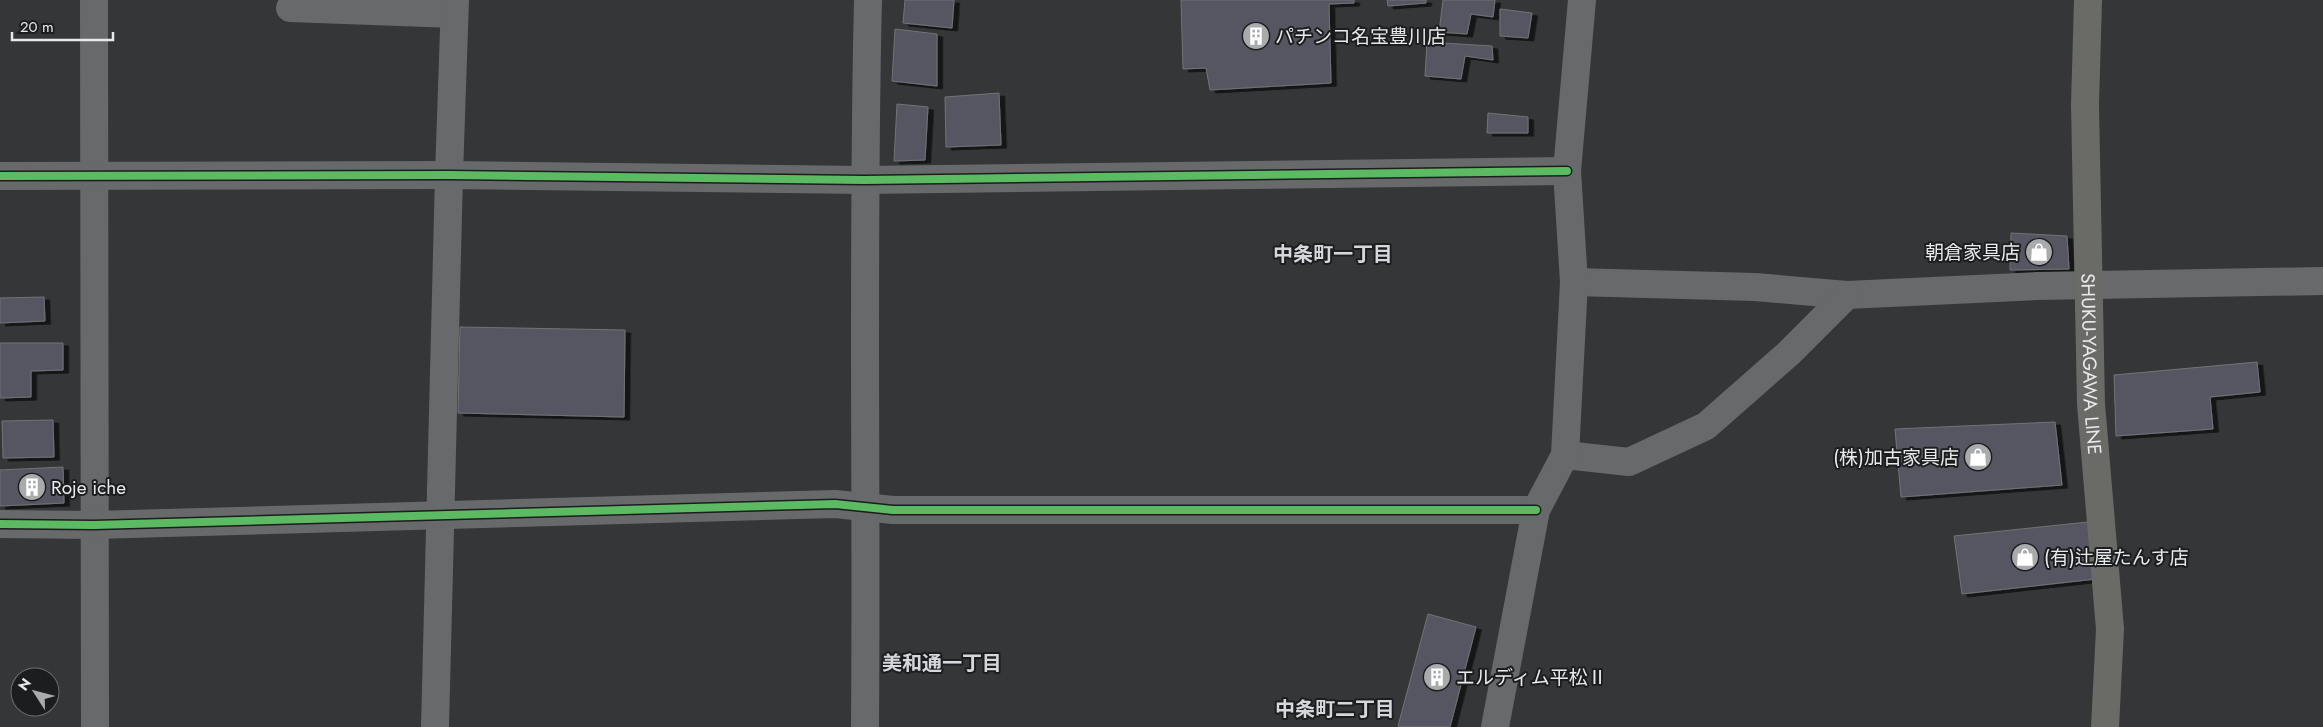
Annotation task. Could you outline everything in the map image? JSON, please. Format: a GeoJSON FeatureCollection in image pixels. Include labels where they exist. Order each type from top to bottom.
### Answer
{"type":"FeatureCollection","features":[{"type":"Feature","properties":{"kind":"main road","name":"SHUKU-YAGAWA LINE"},"geometry":{"type":"LineString","coordinates":[[2088,0],[2085,105],[2091,404],[2110,629],[2105,727]]}},
{"type":"Feature","properties":{"kind":"street"},"geometry":{"type":"LineString","coordinates":[[94,0],[95,727]]}},
{"type":"Feature","properties":{"kind":"street"},"geometry":{"type":"LineString","coordinates":[[866,727],[867,507],[864,180],[868,0]]}},
{"type":"Feature","properties":{"kind":"street"},"geometry":{"type":"LineString","coordinates":[[1495,727],[1536,510],[1565,455],[1574,282],[1567,170],[1582,0]]}},
{"type":"Feature","properties":{"kind":"street"},"geometry":{"type":"LineString","coordinates":[[290,8],[455,7],[435,727]]}},
{"type":"Feature","properties":{"kind":"street"},"geometry":{"type":"LineString","coordinates":[[0,176],[449,176],[864,180],[1567,170]]}},
{"type":"Feature","properties":{"kind":"street"},"geometry":{"type":"LineString","coordinates":[[1574,282],[1755,287],[1847,295],[2088,286],[2323,281]]}},
{"type":"Feature","properties":{"kind":"street"},"geometry":{"type":"LineString","coordinates":[[1565,455],[1629,462],[1706,426],[1790,353],[1847,295]]}},
{"type":"Feature","properties":{"kind":"street"},"geometry":{"type":"LineString","coordinates":[[0,524],[94,525],[835,504],[894,510],[1536,510]]}},
{"type":"Feature","properties":{"kind":"building"},"geometry":{"type":"Polygon","coordinates":[[[905,0],[954,0],[952,28],[903,23],[905,0]]]}},
{"type":"Feature","properties":{"kind":"building","name":"パチンコ名宝豊川店"},"geometry":{"type":"Polygon","coordinates":[[[1181,0],[1354,0],[1354,3],[1329,4],[1331,83],[1210,90],[1206,68],[1183,69],[1181,0]]]}},
{"type":"Feature","properties":{"kind":"building"},"geometry":{"type":"Polygon","coordinates":[[[1387,0],[1426,0],[1426,3],[1388,6],[1387,0]]]}},
{"type":"Feature","properties":{"kind":"building"},"geometry":{"type":"Polygon","coordinates":[[[1443,0],[1495,0],[1493,17],[1471,14],[1467,34],[1439,32],[1443,0]]]}},
{"type":"Feature","properties":{"kind":"building"},"geometry":{"type":"Polygon","coordinates":[[[1500,9],[1532,13],[1528,38],[1500,36],[1500,9]]]}},
{"type":"Feature","properties":{"kind":"building"},"geometry":{"type":"Polygon","coordinates":[[[895,29],[937,34],[937,86],[892,81],[895,29]]]}},
{"type":"Feature","properties":{"kind":"building"},"geometry":{"type":"Polygon","coordinates":[[[1427,42],[1492,46],[1493,60],[1465,56],[1461,79],[1425,76],[1427,42]]]}},
{"type":"Feature","properties":{"kind":"building"},"geometry":{"type":"Polygon","coordinates":[[[999,93],[1001,145],[946,147],[945,97],[999,93]]]}},
{"type":"Feature","properties":{"kind":"building"},"geometry":{"type":"Polygon","coordinates":[[[897,104],[928,107],[925,160],[894,161],[897,104]]]}},
{"type":"Feature","properties":{"kind":"building"},"geometry":{"type":"Polygon","coordinates":[[[1488,113],[1528,117],[1528,133],[1487,133],[1488,113]]]}},
{"type":"Feature","properties":{"kind":"building","name":"朝倉家具店"},"geometry":{"type":"Polygon","coordinates":[[[2011,233],[2067,236],[2069,269],[2010,270],[2011,233]]]}},
{"type":"Feature","properties":{"kind":"building"},"geometry":{"type":"Polygon","coordinates":[[[44,297],[45,321],[0,323],[0,298],[44,297]]]}},
{"type":"Feature","properties":{"kind":"building"},"geometry":{"type":"Polygon","coordinates":[[[460,327],[625,330],[624,417],[458,413],[460,327]]]}},
{"type":"Feature","properties":{"kind":"building"},"geometry":{"type":"Polygon","coordinates":[[[0,343],[63,343],[63,370],[31,371],[31,397],[0,398],[0,343]]]}},
{"type":"Feature","properties":{"kind":"building"},"geometry":{"type":"Polygon","coordinates":[[[2257,362],[2260,392],[2210,397],[2213,429],[2116,436],[2114,375],[2257,362]]]}},
{"type":"Feature","properties":{"kind":"building"},"geometry":{"type":"Polygon","coordinates":[[[53,420],[54,457],[3,458],[2,421],[53,420]]]}},
{"type":"Feature","properties":{"kind":"building","name":"(株)加古家具店"},"geometry":{"type":"Polygon","coordinates":[[[2055,422],[2062,485],[1901,497],[1895,429],[2055,422]]]}},
{"type":"Feature","properties":{"kind":"building","name":"Roje iche"},"geometry":{"type":"Polygon","coordinates":[[[63,467],[64,503],[0,506],[0,470],[63,467]]]}},
{"type":"Feature","properties":{"kind":"building","name":"(有)辻屋たんす店"},"geometry":{"type":"Polygon","coordinates":[[[2088,522],[2096,579],[1962,594],[1954,536],[2088,522]]]}},
{"type":"Feature","properties":{"kind":"building","name":"エルディム平松Ⅱ"},"geometry":{"type":"Polygon","coordinates":[[[1428,614],[1476,627],[1450,727],[1400,727],[1398,726],[1428,614]]]}},
{"type":"Feature","properties":{"kind":"cycle path"},"geometry":{"type":"LineString","coordinates":[[0,176],[449,175],[864,180],[1567,171]]}},
{"type":"Feature","properties":{"kind":"cycle path"},"geometry":{"type":"LineString","coordinates":[[0,524],[94,525],[835,504],[893,510],[1536,510]]}},
{"type":"Feature","properties":{"kind":"place","name":"パチンコ名宝豊川店"},"geometry":{"type":"Point","coordinates":[1256,36]}},
{"type":"Feature","properties":{"kind":"place","name":"朝倉家具店"},"geometry":{"type":"Point","coordinates":[2039,252]}},
{"type":"Feature","properties":{"kind":"place","name":"(株)加古家具店"},"geometry":{"type":"Point","coordinates":[1978,457]}},
{"type":"Feature","properties":{"kind":"place","name":"Roje iche"},"geometry":{"type":"Point","coordinates":[32,487]}},
{"type":"Feature","properties":{"kind":"place","name":"(有)辻屋たんす店"},"geometry":{"type":"Point","coordinates":[2025,557]}},
{"type":"Feature","properties":{"kind":"place","name":"エルディム平松Ⅱ"},"geometry":{"type":"Point","coordinates":[1437,677]}},
{"type":"Feature","properties":{"kind":"district","name":"中条町一丁目"},"geometry":{"type":"Point","coordinates":[1333,254]}},
{"type":"Feature","properties":{"kind":"district","name":"美和通一丁目"},"geometry":{"type":"Point","coordinates":[942,663]}},
{"type":"Feature","properties":{"kind":"district","name":"中条町二丁目"},"geometry":{"type":"Point","coordinates":[1335,709]}}]}
